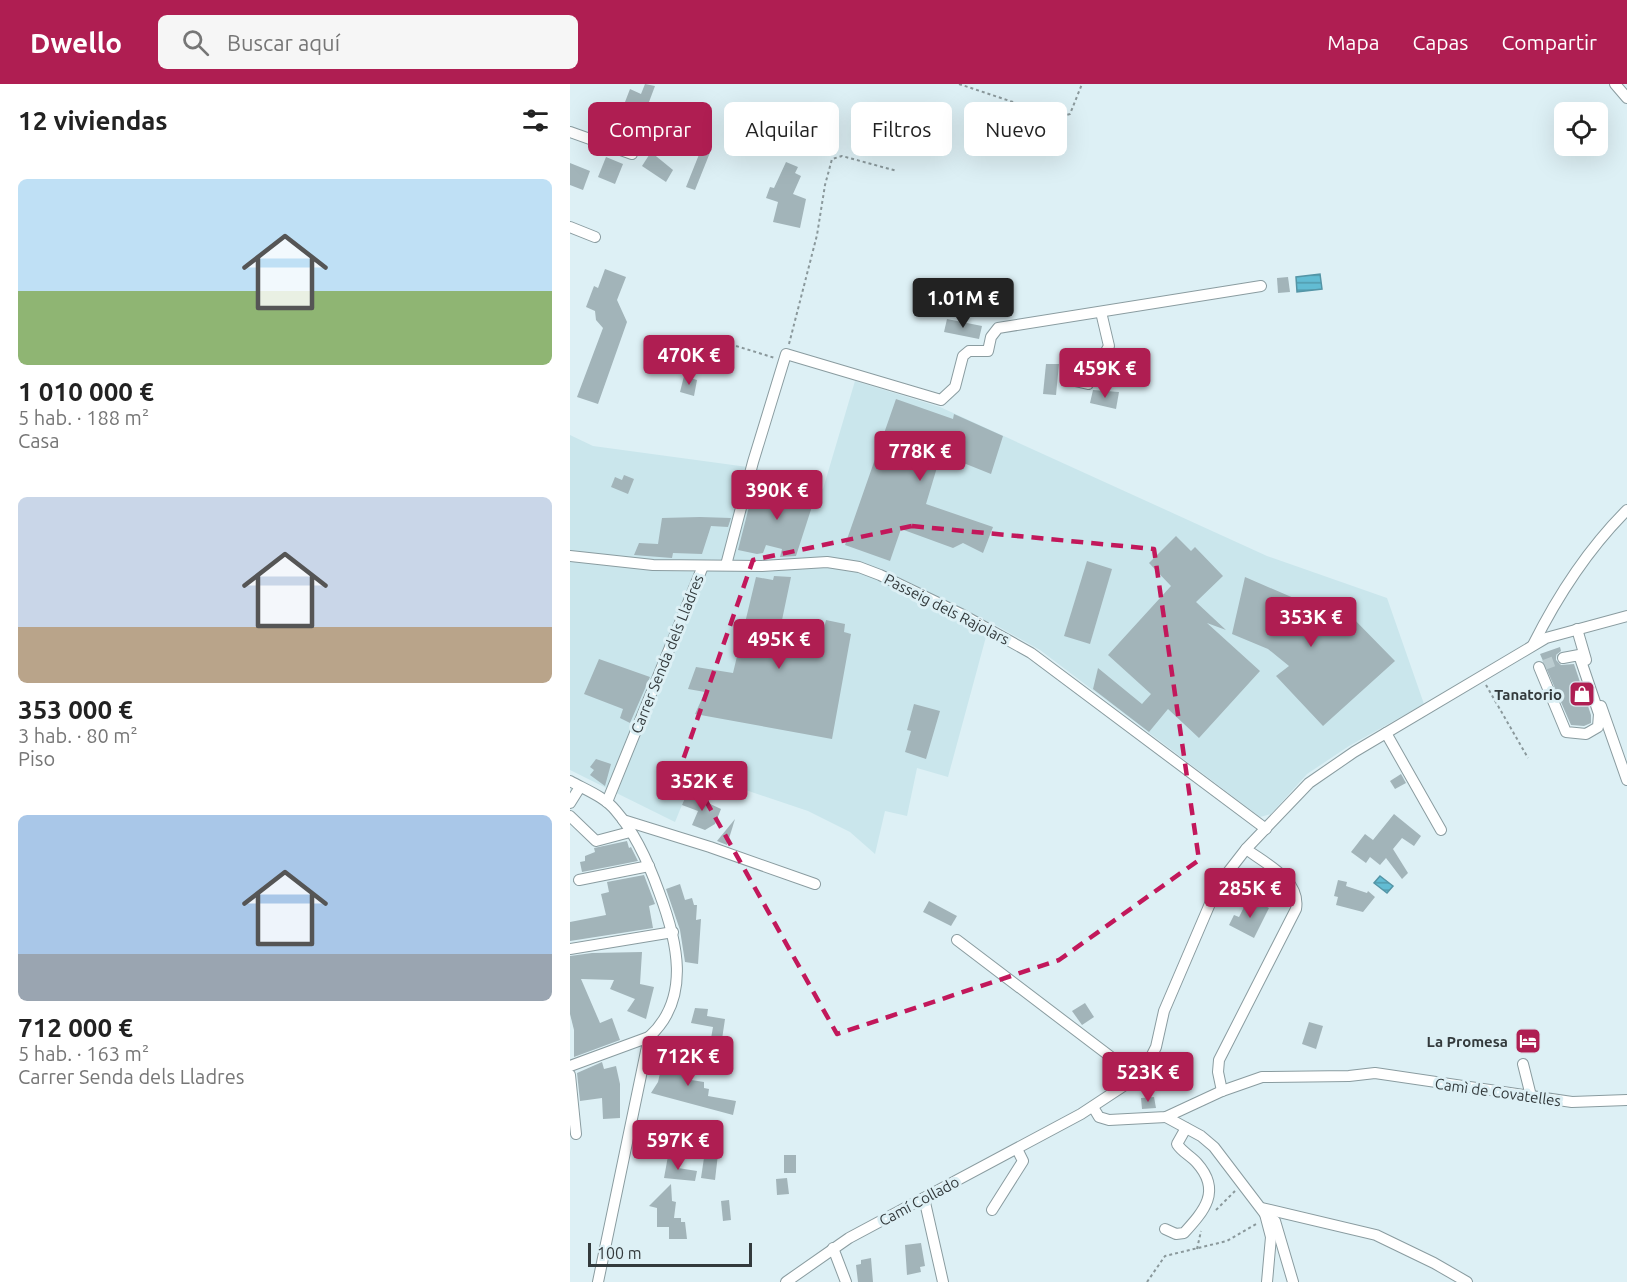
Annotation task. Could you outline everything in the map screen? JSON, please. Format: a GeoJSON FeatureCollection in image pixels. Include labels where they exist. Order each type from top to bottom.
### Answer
{"type":"FeatureCollection","features":[{"type":"Feature","properties":{"kind":"street"},"geometry":{"type":"LineString","coordinates":[[1615,84],[1627,98]]}},
{"type":"Feature","properties":{"kind":"street"},"geometry":{"type":"LineString","coordinates":[[570,132],[588,138]]}},
{"type":"Feature","properties":{"kind":"street"},"geometry":{"type":"LineString","coordinates":[[570,227],[595,237]]}},
{"type":"Feature","properties":{"kind":"street"},"geometry":{"type":"LineString","coordinates":[[726,565],[753,462],[785,357],[941,400],[955,387],[963,356],[969,351],[988,351],[991,337],[998,328],[1261,286]]}},
{"type":"Feature","properties":{"kind":"street"},"geometry":{"type":"LineString","coordinates":[[1075,381],[1088,384],[1108,346],[1101,312]]}},
{"type":"Feature","properties":{"kind":"street"},"geometry":{"type":"LineString","coordinates":[[1563,658],[1579,655],[1599,714],[1598,727],[1586,734],[1566,732],[1542,666],[1532,646],[1561,592],[1591,551],[1627,510]]}},
{"type":"Feature","properties":{"kind":"street","name":"Passeig dels Rajolars"},"geometry":{"type":"LineString","coordinates":[[570,556],[653,565],[843,564],[880,575],[953,610],[1031,653],[1266,829]]}},
{"type":"Feature","properties":{"kind":"street","name":"Carrer Senda dels Lladres"},"geometry":{"type":"LineString","coordinates":[[607,802],[703,566]]}},
{"type":"Feature","properties":{"kind":"street","name":"Camí Collado"},"geometry":{"type":"LineString","coordinates":[[786,1282],[833,1248],[1093,1107],[1136,1076],[1152,1058],[1164,1011],[1213,895],[1246,849],[1309,783],[1386,733],[1532,646],[1577,629],[1627,616]]}},
{"type":"Feature","properties":{"kind":"street"},"geometry":{"type":"LineString","coordinates":[[1577,629],[1627,780]]}},
{"type":"Feature","properties":{"kind":"street"},"geometry":{"type":"LineString","coordinates":[[1386,733],[1441,830]]}},
{"type":"Feature","properties":{"kind":"street"},"geometry":{"type":"LineString","coordinates":[[570,803],[575,784],[607,802],[623,820],[649,866],[673,932],[678,968],[675,997],[661,1023],[649,1037],[598,1282]]}},
{"type":"Feature","properties":{"kind":"street"},"geometry":{"type":"LineString","coordinates":[[570,816],[596,841],[630,832]]}},
{"type":"Feature","properties":{"kind":"street"},"geometry":{"type":"LineString","coordinates":[[623,820],[710,847],[815,884]]}},
{"type":"Feature","properties":{"kind":"street"},"geometry":{"type":"LineString","coordinates":[[1222,1092],[1218,1072],[1220,1060],[1296,909],[1297,901],[1290,884],[1246,849]]}},
{"type":"Feature","properties":{"kind":"street"},"geometry":{"type":"LineString","coordinates":[[579,880],[649,866]]}},
{"type":"Feature","properties":{"kind":"street"},"geometry":{"type":"LineString","coordinates":[[570,949],[673,932]]}},
{"type":"Feature","properties":{"kind":"street"},"geometry":{"type":"LineString","coordinates":[[957,940],[1136,1076]]}},
{"type":"Feature","properties":{"kind":"street"},"geometry":{"type":"LineString","coordinates":[[570,1066],[649,1037]]}},
{"type":"Feature","properties":{"kind":"street"},"geometry":{"type":"LineString","coordinates":[[1523,1064],[1531,1096]]}},
{"type":"Feature","properties":{"kind":"street","name":"Camì de Covatelles"},"geometry":{"type":"LineString","coordinates":[[1166,1117],[1222,1092],[1270,1076],[1380,1073],[1439,1084],[1572,1102],[1627,1100]]}},
{"type":"Feature","properties":{"kind":"street"},"geometry":{"type":"LineString","coordinates":[[570,1075],[576,1134]]}},
{"type":"Feature","properties":{"kind":"street"},"geometry":{"type":"LineString","coordinates":[[1093,1107],[1100,1117],[1109,1120],[1166,1117],[1214,1147],[1264,1214],[1279,1227],[1293,1282]]}},
{"type":"Feature","properties":{"kind":"street"},"geometry":{"type":"LineString","coordinates":[[1165,1229],[1176,1234],[1185,1233],[1207,1205],[1208,1180],[1198,1164],[1177,1144],[1186,1128]]}},
{"type":"Feature","properties":{"kind":"street"},"geometry":{"type":"LineString","coordinates":[[992,1210],[1023,1161],[1017,1149]]}},
{"type":"Feature","properties":{"kind":"street"},"geometry":{"type":"LineString","coordinates":[[924,1198],[943,1282]]}},
{"type":"Feature","properties":{"kind":"street"},"geometry":{"type":"LineString","coordinates":[[1264,1214],[1271,1245],[1267,1282]]}},
{"type":"Feature","properties":{"kind":"street"},"geometry":{"type":"LineString","coordinates":[[1264,1214],[1376,1235],[1467,1282]]}},
{"type":"Feature","properties":{"kind":"street"},"geometry":{"type":"LineString","coordinates":[[833,1248],[846,1282]]}},
{"type":"Feature","properties":{"kind":"path"},"geometry":{"type":"LineString","coordinates":[[959,84],[1058,117],[1070,114],[1082,84]]}},
{"type":"Feature","properties":{"kind":"path"},"geometry":{"type":"LineString","coordinates":[[700,359],[709,360],[713,346],[720,341],[785,357],[815,245],[825,185],[832,159],[838,156],[897,171]]}},
{"type":"Feature","properties":{"kind":"path"},"geometry":{"type":"LineString","coordinates":[[1481,676],[1528,758]]}},
{"type":"Feature","properties":{"kind":"path"},"geometry":{"type":"LineString","coordinates":[[1210,1214],[1242,1182]]}},
{"type":"Feature","properties":{"kind":"path"},"geometry":{"type":"LineString","coordinates":[[1148,1282],[1166,1256],[1227,1241],[1264,1214]]}},
{"type":"Feature","properties":{"kind":"path"},"geometry":{"type":"LineString","coordinates":[[1197,1249],[1201,1230]]}},
{"type":"Feature","properties":{"kind":"highlighted area"},"geometry":{"type":"Polygon","coordinates":[[[912,526],[1154,549],[1199,860],[1059,960],[837,1034],[683,760],[753,560],[912,526]]]}},
{"type":"Feature","properties":{"kind":"shaded area"},"geometry":{"type":"Polygon","coordinates":[[[855,381],[940,407],[1267,556],[1387,598],[1424,704],[1349,746],[1307,774],[1271,814],[1260,817],[1040,650],[990,622],[948,777],[917,768],[907,816],[885,811],[875,854],[850,832],[808,811],[695,773],[675,822],[570,770],[570,435],[593,446],[755,468],[823,489],[855,381]]]}},
{"type":"Feature","properties":{"kind":"water"},"geometry":{"type":"Polygon","coordinates":[[[1320,274],[1322,289],[1297,292],[1296,277],[1320,274]]]}},
{"type":"Feature","properties":{"kind":"water"},"geometry":{"type":"Polygon","coordinates":[[[1246,872],[1266,884],[1261,892],[1241,881],[1246,872]]]}},
{"type":"Feature","properties":{"kind":"water"},"geometry":{"type":"Polygon","coordinates":[[[1380,876],[1393,886],[1387,893],[1374,883],[1380,876]]]}},
{"type":"Feature","properties":{"kind":"building"},"geometry":{"type":"Polygon","coordinates":[[[645,84],[655,86],[649,102],[625,102],[630,89],[641,94],[645,84]]]}},
{"type":"Feature","properties":{"kind":"building"},"geometry":{"type":"Polygon","coordinates":[[[648,156],[656,156],[673,170],[666,182],[642,166],[648,156]]]}},
{"type":"Feature","properties":{"kind":"building"},"geometry":{"type":"Polygon","coordinates":[[[698,156],[709,156],[695,190],[686,187],[698,156]]]}},
{"type":"Feature","properties":{"kind":"building"},"geometry":{"type":"Polygon","coordinates":[[[606,157],[623,164],[615,184],[598,177],[606,157]]]}},
{"type":"Feature","properties":{"kind":"building"},"geometry":{"type":"Polygon","coordinates":[[[786,162],[798,167],[795,173],[801,176],[793,194],[806,199],[800,228],[773,222],[778,202],[766,198],[770,187],[774,188],[786,162]]]}},
{"type":"Feature","properties":{"kind":"building"},"geometry":{"type":"Polygon","coordinates":[[[570,163],[590,171],[583,190],[570,185],[570,163]]]}},
{"type":"Feature","properties":{"kind":"building"},"geometry":{"type":"Polygon","coordinates":[[[605,269],[626,277],[617,300],[627,322],[598,404],[577,397],[603,328],[596,320],[595,311],[586,307],[594,286],[598,288],[605,269]]]}},
{"type":"Feature","properties":{"kind":"building"},"geometry":{"type":"Polygon","coordinates":[[[1288,277],[1290,292],[1278,293],[1277,278],[1288,277]]]}},
{"type":"Feature","properties":{"kind":"building"},"geometry":{"type":"Polygon","coordinates":[[[947,319],[982,326],[979,339],[944,332],[947,319]]]}},
{"type":"Feature","properties":{"kind":"building"},"geometry":{"type":"Polygon","coordinates":[[[1046,364],[1059,364],[1056,395],[1043,394],[1046,364]]]}},
{"type":"Feature","properties":{"kind":"building"},"geometry":{"type":"Polygon","coordinates":[[[684,376],[697,380],[694,396],[680,392],[684,376]]]}},
{"type":"Feature","properties":{"kind":"building"},"geometry":{"type":"Polygon","coordinates":[[[1093,390],[1119,392],[1116,409],[1090,403],[1093,390]]]}},
{"type":"Feature","properties":{"kind":"building"},"geometry":{"type":"Polygon","coordinates":[[[896,399],[953,419],[954,414],[1003,436],[991,474],[941,454],[926,504],[993,527],[983,553],[963,543],[953,548],[901,529],[890,561],[845,545],[896,399]]]}},
{"type":"Feature","properties":{"kind":"building"},"geometry":{"type":"Polygon","coordinates":[[[624,475],[634,479],[628,494],[611,487],[615,477],[622,480],[624,475]]]}},
{"type":"Feature","properties":{"kind":"building"},"geometry":{"type":"Polygon","coordinates":[[[794,485],[817,491],[796,556],[780,557],[782,549],[766,545],[763,553],[738,550],[753,491],[758,493],[760,487],[791,496],[794,485]]]}},
{"type":"Feature","properties":{"kind":"building"},"geometry":{"type":"Polygon","coordinates":[[[662,518],[731,518],[728,527],[711,526],[702,554],[673,553],[672,558],[634,555],[639,543],[658,544],[662,518]]]}},
{"type":"Feature","properties":{"kind":"building"},"geometry":{"type":"Polygon","coordinates":[[[1176,536],[1191,551],[1195,547],[1223,576],[1196,602],[1226,630],[1207,623],[1260,671],[1199,738],[1168,709],[1149,732],[1093,689],[1098,668],[1142,704],[1151,694],[1108,655],[1171,586],[1149,563],[1176,536]]]}},
{"type":"Feature","properties":{"kind":"building"},"geometry":{"type":"Polygon","coordinates":[[[1087,561],[1112,569],[1090,644],[1064,636],[1087,561]]]}},
{"type":"Feature","properties":{"kind":"building"},"geometry":{"type":"Polygon","coordinates":[[[774,576],[791,577],[782,620],[824,628],[826,620],[845,624],[844,632],[851,634],[832,739],[695,714],[705,692],[688,689],[696,667],[733,673],[756,577],[773,580],[774,576]]]}},
{"type":"Feature","properties":{"kind":"building"},"geometry":{"type":"Polygon","coordinates":[[[1245,577],[1340,618],[1347,612],[1395,661],[1323,726],[1276,676],[1289,666],[1268,649],[1232,634],[1245,577]]]}},
{"type":"Feature","properties":{"kind":"building"},"geometry":{"type":"Polygon","coordinates":[[[1560,647],[1561,651],[1556,655],[1556,660],[1561,665],[1574,664],[1591,715],[1591,723],[1584,726],[1571,725],[1540,654],[1560,647]]]}},
{"type":"Feature","properties":{"kind":"building"},"geometry":{"type":"Polygon","coordinates":[[[599,659],[650,677],[630,723],[620,718],[623,709],[584,694],[599,659]]]}},
{"type":"Feature","properties":{"kind":"building"},"geometry":{"type":"Polygon","coordinates":[[[914,704],[940,711],[926,759],[905,752],[911,731],[907,730],[914,704]]]}},
{"type":"Feature","properties":{"kind":"building"},"geometry":{"type":"Polygon","coordinates":[[[596,759],[611,764],[605,786],[590,775],[594,770],[590,767],[596,759]]]}},
{"type":"Feature","properties":{"kind":"building"},"geometry":{"type":"Polygon","coordinates":[[[1401,774],[1406,783],[1395,789],[1390,781],[1401,774]]]}},
{"type":"Feature","properties":{"kind":"building"},"geometry":{"type":"Polygon","coordinates":[[[687,793],[721,809],[715,824],[705,830],[692,825],[698,811],[682,805],[687,793]]]}},
{"type":"Feature","properties":{"kind":"building"},"geometry":{"type":"Polygon","coordinates":[[[1394,814],[1421,836],[1414,846],[1402,838],[1393,849],[1408,873],[1402,879],[1386,858],[1380,865],[1370,857],[1366,863],[1351,852],[1365,834],[1373,840],[1394,814]]]}},
{"type":"Feature","properties":{"kind":"building"},"geometry":{"type":"Polygon","coordinates":[[[735,819],[727,845],[717,841],[735,819]]]}},
{"type":"Feature","properties":{"kind":"building"},"geometry":{"type":"Polygon","coordinates":[[[627,841],[638,861],[582,872],[580,862],[585,861],[585,856],[595,852],[594,848],[627,841]]]}},
{"type":"Feature","properties":{"kind":"building"},"geometry":{"type":"Polygon","coordinates":[[[644,875],[655,904],[649,906],[653,928],[570,941],[570,922],[606,915],[601,894],[609,892],[607,882],[644,875]]]}},
{"type":"Feature","properties":{"kind":"building"},"geometry":{"type":"Polygon","coordinates":[[[1338,880],[1347,882],[1346,886],[1367,893],[1368,891],[1375,897],[1363,912],[1336,905],[1338,897],[1334,896],[1338,880]]]}},
{"type":"Feature","properties":{"kind":"building"},"geometry":{"type":"Polygon","coordinates":[[[680,884],[685,900],[692,898],[694,905],[697,905],[696,920],[701,919],[698,964],[685,962],[680,930],[666,889],[680,884]]]}},
{"type":"Feature","properties":{"kind":"building"},"geometry":{"type":"Polygon","coordinates":[[[929,901],[957,916],[951,926],[923,912],[929,901]]]}},
{"type":"Feature","properties":{"kind":"building"},"geometry":{"type":"Polygon","coordinates":[[[1258,902],[1269,908],[1254,938],[1229,925],[1234,915],[1239,917],[1246,903],[1255,908],[1258,902]]]}},
{"type":"Feature","properties":{"kind":"building"},"geometry":{"type":"Polygon","coordinates":[[[642,952],[640,984],[654,987],[646,1019],[627,1011],[635,999],[610,989],[614,980],[581,979],[600,1023],[612,1018],[620,1040],[574,1057],[574,1030],[570,1014],[570,956],[642,952]]]}},
{"type":"Feature","properties":{"kind":"building"},"geometry":{"type":"Polygon","coordinates":[[[1085,1003],[1094,1017],[1082,1025],[1072,1011],[1085,1003]]]}},
{"type":"Feature","properties":{"kind":"building"},"geometry":{"type":"Polygon","coordinates":[[[695,1008],[708,1009],[707,1016],[725,1019],[721,1046],[710,1044],[713,1027],[691,1023],[695,1008]]]}},
{"type":"Feature","properties":{"kind":"building"},"geometry":{"type":"Polygon","coordinates":[[[1309,1022],[1323,1026],[1316,1049],[1302,1044],[1309,1022]]]}},
{"type":"Feature","properties":{"kind":"building"},"geometry":{"type":"Polygon","coordinates":[[[1533,1033],[1536,1045],[1525,1047],[1523,1035],[1533,1033]]]}},
{"type":"Feature","properties":{"kind":"building"},"geometry":{"type":"Polygon","coordinates":[[[679,1054],[689,1056],[685,1079],[704,1082],[704,1088],[709,1089],[708,1096],[736,1101],[733,1115],[651,1093],[658,1082],[663,1060],[666,1061],[667,1057],[678,1059],[679,1054]]]}},
{"type":"Feature","properties":{"kind":"building"},"geometry":{"type":"Polygon","coordinates":[[[602,1062],[604,1069],[616,1066],[620,1084],[620,1118],[603,1119],[602,1098],[580,1101],[577,1073],[602,1062]]]}},
{"type":"Feature","properties":{"kind":"building"},"geometry":{"type":"Polygon","coordinates":[[[1154,1097],[1156,1108],[1142,1109],[1141,1098],[1154,1097]]]}},
{"type":"Feature","properties":{"kind":"building"},"geometry":{"type":"Polygon","coordinates":[[[705,1151],[718,1154],[715,1180],[701,1178],[705,1151]]]}},
{"type":"Feature","properties":{"kind":"building"},"geometry":{"type":"Polygon","coordinates":[[[784,1155],[796,1155],[796,1173],[784,1173],[784,1155]]]}},
{"type":"Feature","properties":{"kind":"building"},"geometry":{"type":"Polygon","coordinates":[[[668,1156],[679,1159],[678,1168],[697,1171],[695,1181],[664,1178],[668,1156]]]}},
{"type":"Feature","properties":{"kind":"building"},"geometry":{"type":"Polygon","coordinates":[[[787,1178],[789,1194],[777,1195],[776,1179],[787,1178]]]}},
{"type":"Feature","properties":{"kind":"building"},"geometry":{"type":"Polygon","coordinates":[[[671,1184],[672,1201],[676,1202],[674,1218],[681,1218],[681,1222],[685,1222],[687,1239],[669,1239],[669,1227],[657,1227],[657,1208],[649,1206],[671,1184]]]}},
{"type":"Feature","properties":{"kind":"building"},"geometry":{"type":"Polygon","coordinates":[[[729,1200],[731,1220],[723,1221],[721,1201],[729,1200]]]}},
{"type":"Feature","properties":{"kind":"building"},"geometry":{"type":"Polygon","coordinates":[[[921,1243],[925,1266],[920,1267],[921,1272],[907,1275],[905,1245],[921,1243]]]}},
{"type":"Feature","properties":{"kind":"building"},"geometry":{"type":"Polygon","coordinates":[[[871,1258],[873,1282],[858,1282],[856,1265],[861,1264],[861,1260],[871,1258]]]}},
{"type":"Feature","properties":{"kind":"tunnel"},"geometry":{"type":"LineString","coordinates":[[1544,665],[1563,658]]}},
{"type":"Feature","properties":{"kind":"place","name":"Tanatorio"},"geometry":{"type":"Point","coordinates":[1582,694]}},
{"type":"Feature","properties":{"kind":"place","name":"La Promesa"},"geometry":{"type":"Point","coordinates":[1528,1041]}}]}
